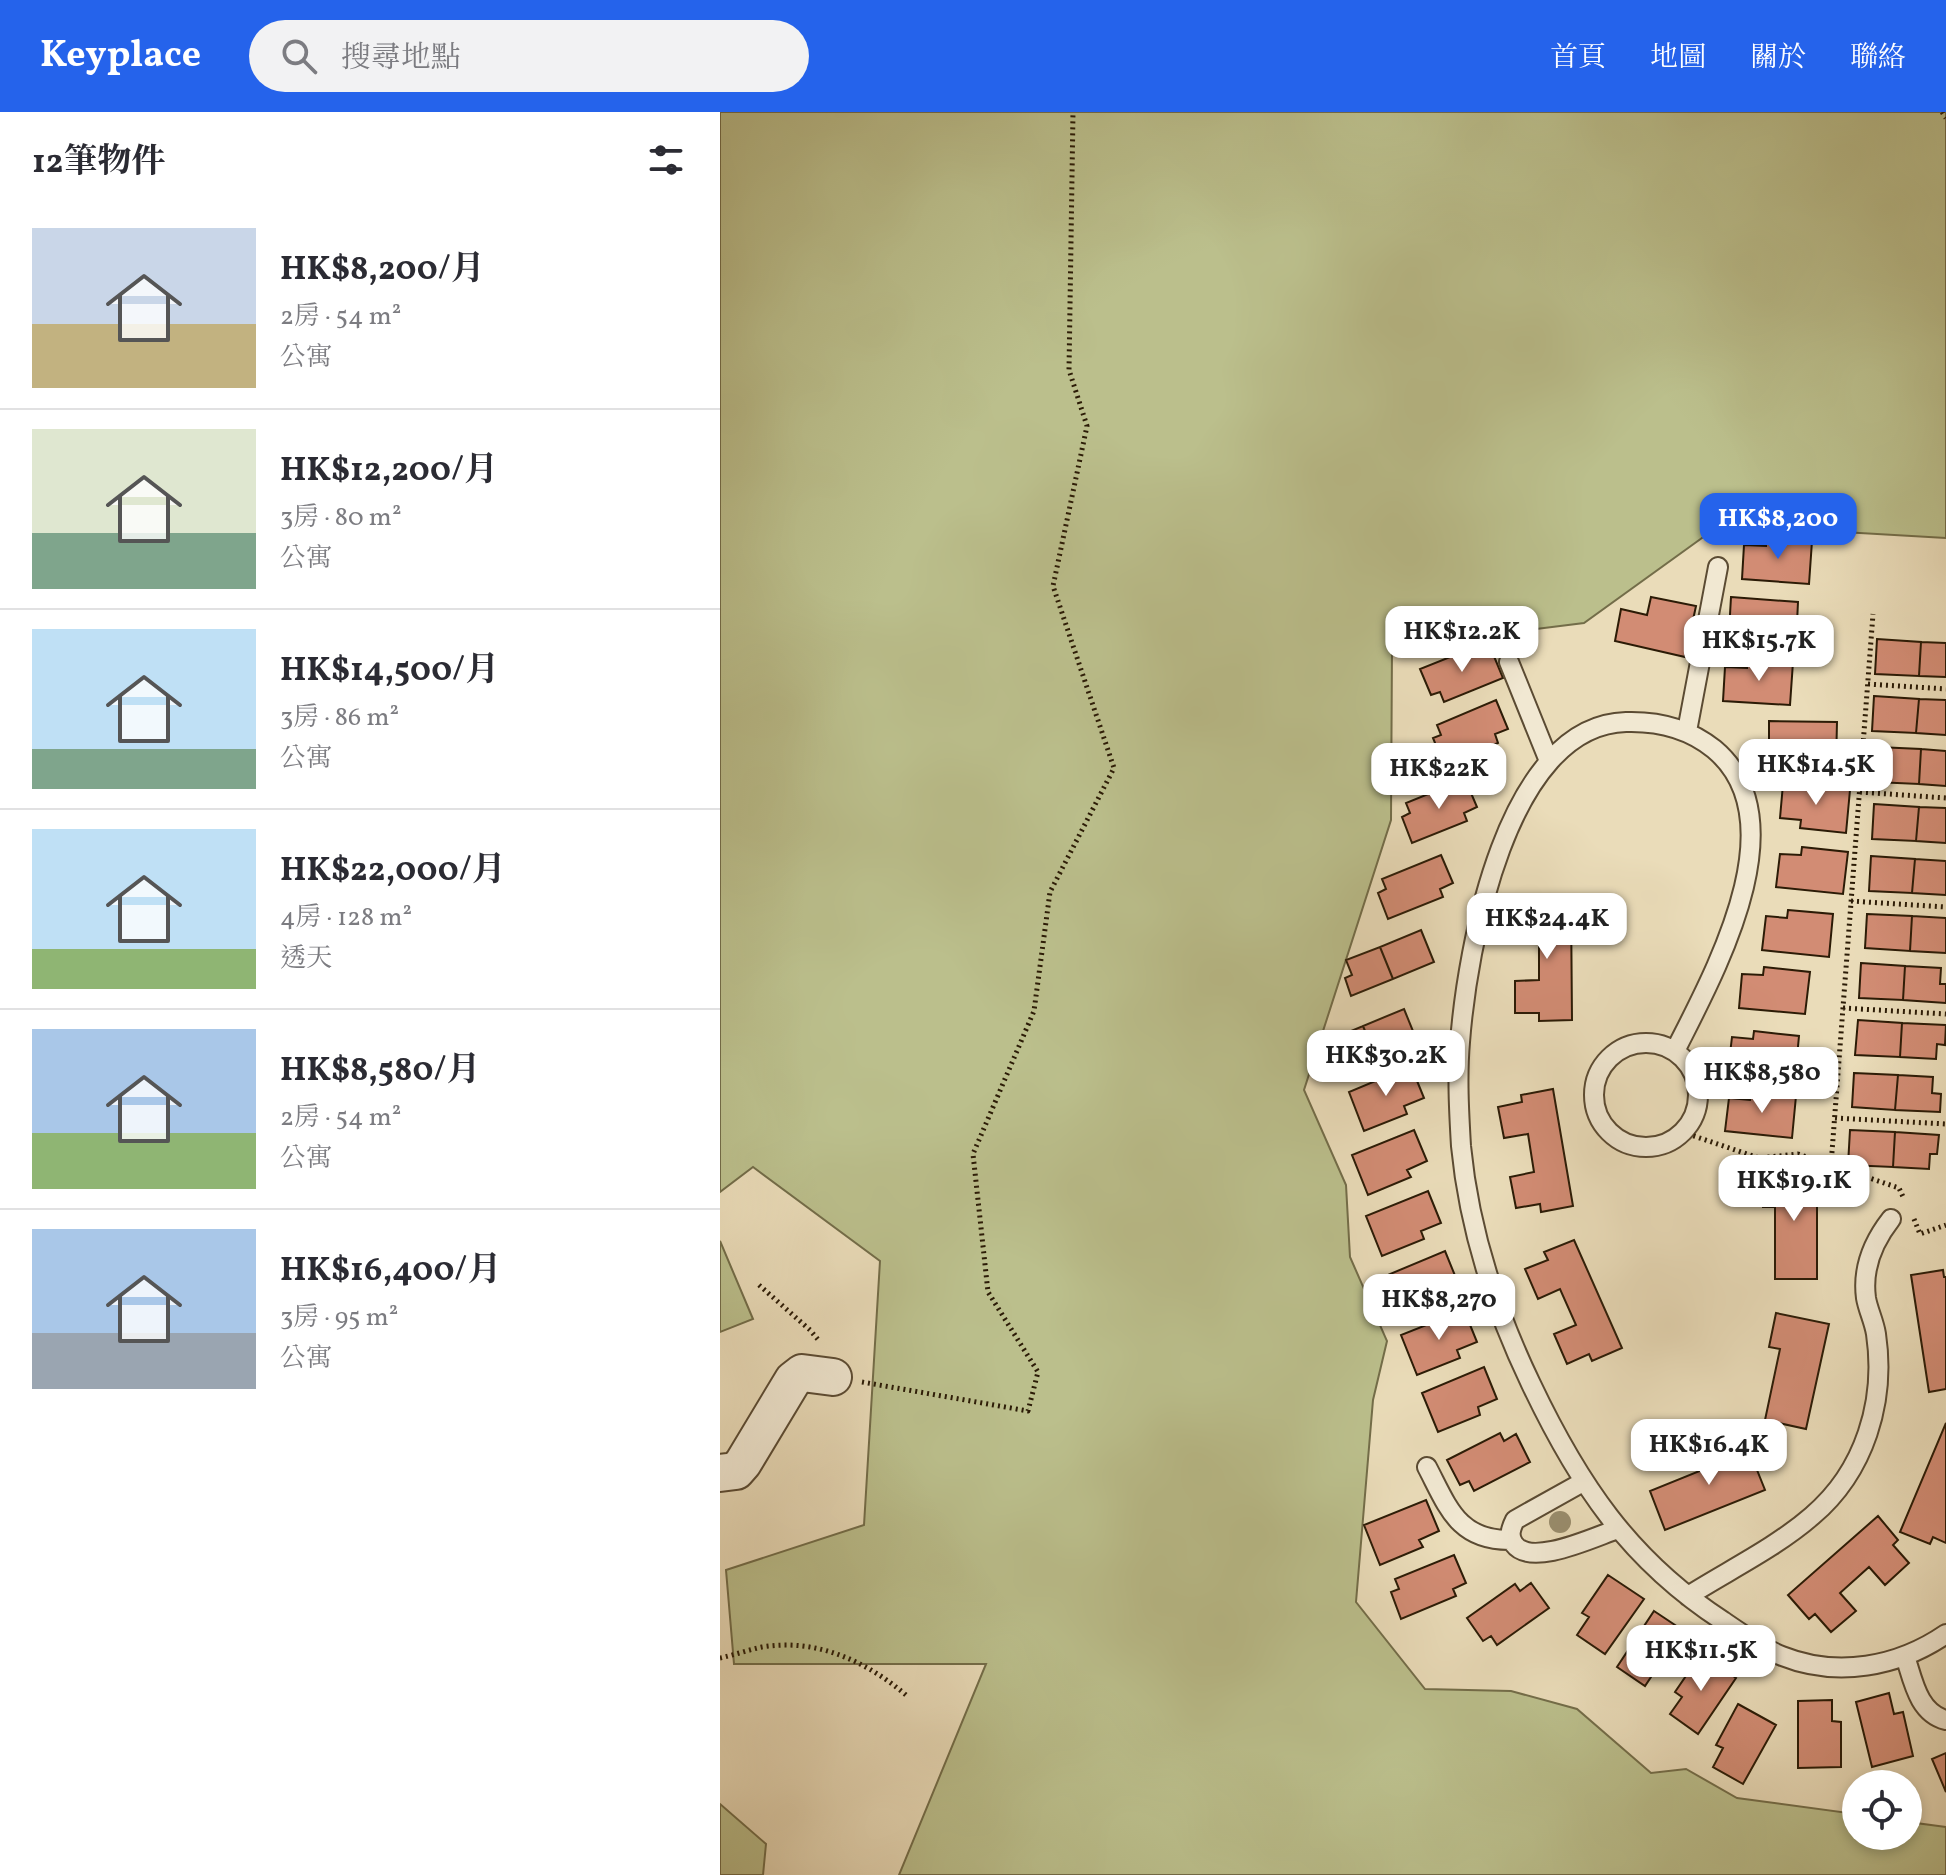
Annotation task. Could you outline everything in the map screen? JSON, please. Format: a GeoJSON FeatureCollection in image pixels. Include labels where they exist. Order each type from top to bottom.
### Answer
{"type":"FeatureCollection","features":[{"type":"Feature","properties":{"kind":"street"},"geometry":{"type":"LineString","coordinates":[[720,1473],[736,1471],[743,1463],[793,1380],[802,1373],[826,1375]]}},
{"type":"Feature","properties":{"kind":"lane"},"geometry":{"type":"LineString","coordinates":[[1687,731],[1718,567]]}},
{"type":"Feature","properties":{"kind":"lane"},"geometry":{"type":"LineString","coordinates":[[1509,662],[1549,761]]}},
{"type":"Feature","properties":{"kind":"lane"},"geometry":{"type":"LineString","coordinates":[[1675,1051],[1719,965],[1733,927],[1749,849],[1749,811],[1738,779],[1716,751],[1687,731],[1652,721],[1617,722],[1584,733],[1549,761],[1533,781],[1497,861],[1479,921],[1459,1046],[1460,1122],[1468,1197],[1493,1295],[1510,1342],[1550,1425],[1583,1482],[1618,1529],[1688,1596],[1780,1656],[1820,1668],[1849,1668],[1905,1656],[1946,1634]]}},
{"type":"Feature","properties":{"kind":"lane"},"geometry":{"type":"LineString","coordinates":[[1652,1044],[1675,1051],[1694,1074],[1698,1089],[1692,1118],[1682,1132],[1669,1142],[1636,1146],[1617,1139],[1597,1114],[1595,1082],[1602,1066],[1613,1054],[1627,1046],[1652,1044]]}},
{"type":"Feature","properties":{"kind":"lane"},"geometry":{"type":"LineString","coordinates":[[1688,1596],[1813,1516],[1834,1495],[1851,1470],[1864,1444],[1878,1387],[1879,1357],[1867,1300],[1867,1265],[1880,1233],[1891,1219]]}},
{"type":"Feature","properties":{"kind":"lane"},"geometry":{"type":"LineString","coordinates":[[1427,1467],[1456,1520],[1481,1537],[1511,1540]]}},
{"type":"Feature","properties":{"kind":"lane"},"geometry":{"type":"LineString","coordinates":[[1583,1482],[1515,1520],[1511,1540],[1517,1548],[1527,1552],[1550,1552],[1618,1529]]}},
{"type":"Feature","properties":{"kind":"lane"},"geometry":{"type":"LineString","coordinates":[[1905,1656],[1921,1702],[1932,1714],[1946,1720]]}},
{"type":"Feature","properties":{"kind":"path"},"geometry":{"type":"LineString","coordinates":[[759,1285],[810,1330],[823,1346],[826,1375],[1028,1411],[1038,1372],[988,1292],[973,1154],[1034,1011],[1050,892],[1114,768],[1053,586],[1087,426],[1069,370],[1073,112]]}},
{"type":"Feature","properties":{"kind":"path"},"geometry":{"type":"LineString","coordinates":[[1942,112],[1946,118]]}},
{"type":"Feature","properties":{"kind":"path"},"geometry":{"type":"LineString","coordinates":[[1831,1165],[1873,614]]}},
{"type":"Feature","properties":{"kind":"path"},"geometry":{"type":"LineString","coordinates":[[1868,684],[1946,689]]}},
{"type":"Feature","properties":{"kind":"path"},"geometry":{"type":"LineString","coordinates":[[1860,792],[1946,798]]}},
{"type":"Feature","properties":{"kind":"path"},"geometry":{"type":"LineString","coordinates":[[1851,901],[1946,907]]}},
{"type":"Feature","properties":{"kind":"path"},"geometry":{"type":"LineString","coordinates":[[1843,1008],[1946,1014]]}},
{"type":"Feature","properties":{"kind":"path"},"geometry":{"type":"LineString","coordinates":[[1835,1118],[1946,1124]]}},
{"type":"Feature","properties":{"kind":"path"},"geometry":{"type":"LineString","coordinates":[[1682,1132],[1759,1158],[1798,1154],[1899,1188],[1920,1234],[1946,1225]]}},
{"type":"Feature","properties":{"kind":"path"},"geometry":{"type":"LineString","coordinates":[[720,1658],[765,1647],[822,1647],[881,1673],[906,1695]]}},
{"type":"Feature","properties":{"kind":"green space"},"geometry":{"type":"Polygon","coordinates":[[[720,112],[1946,112],[1946,538],[1720,525],[1584,623],[1392,647],[1391,820],[1304,1090],[1346,1185],[1350,1257],[1387,1341],[1373,1400],[1356,1602],[1425,1689],[1511,1691],[1577,1709],[1651,1773],[1686,1769],[1737,1798],[1842,1812],[1842,1850],[1922,1850],[1922,1824],[1946,1827],[1946,1875],[899,1875],[986,1664],[734,1664],[726,1570],[864,1525],[880,1261],[753,1167],[720,1192],[720,112]]]}},
{"type":"Feature","properties":{"kind":"green space"},"geometry":{"type":"Polygon","coordinates":[[[720,1241],[753,1319],[720,1332],[720,1241]]]}},
{"type":"Feature","properties":{"kind":"green space"},"geometry":{"type":"Polygon","coordinates":[[[720,1804],[766,1844],[763,1875],[720,1875],[720,1804]]]}},
{"type":"Feature","properties":{"kind":"building"},"geometry":{"type":"Polygon","coordinates":[[[1766,538],[1812,541],[1809,584],[1742,579],[1744,545],[1766,546],[1766,538]]]}},
{"type":"Feature","properties":{"kind":"building"},"geometry":{"type":"Polygon","coordinates":[[[1651,597],[1696,606],[1685,657],[1615,641],[1621,609],[1647,615],[1651,597]]]}},
{"type":"Feature","properties":{"kind":"building"},"geometry":{"type":"Polygon","coordinates":[[[1731,597],[1798,602],[1796,644],[1750,642],[1750,633],[1729,632],[1731,597]]]}},
{"type":"Feature","properties":{"kind":"building"},"geometry":{"type":"Polygon","coordinates":[[[1877,639],[1921,642],[1919,676],[1875,674],[1877,639]]]}},
{"type":"Feature","properties":{"kind":"building"},"geometry":{"type":"Polygon","coordinates":[[[1921,642],[1946,643],[1946,677],[1919,676],[1921,642]]]}},
{"type":"Feature","properties":{"kind":"building"},"geometry":{"type":"Polygon","coordinates":[[[1475,647],[1478,654],[1491,649],[1503,678],[1444,702],[1440,692],[1431,695],[1420,669],[1475,647]]]}},
{"type":"Feature","properties":{"kind":"building"},"geometry":{"type":"Polygon","coordinates":[[[1747,660],[1793,662],[1790,705],[1723,701],[1725,667],[1747,668],[1747,660]]]}},
{"type":"Feature","properties":{"kind":"building"},"geometry":{"type":"Polygon","coordinates":[[[1874,696],[1919,699],[1916,733],[1872,731],[1874,696]]]}},
{"type":"Feature","properties":{"kind":"building"},"geometry":{"type":"Polygon","coordinates":[[[1919,699],[1946,700],[1946,735],[1916,733],[1919,699]]]}},
{"type":"Feature","properties":{"kind":"building"},"geometry":{"type":"Polygon","coordinates":[[[1496,700],[1508,729],[1495,734],[1498,743],[1444,765],[1433,738],[1441,735],[1437,725],[1496,700]]]}},
{"type":"Feature","properties":{"kind":"building"},"geometry":{"type":"Polygon","coordinates":[[[1769,721],[1837,722],[1836,765],[1790,764],[1790,756],[1769,756],[1769,721]]]}},
{"type":"Feature","properties":{"kind":"building"},"geometry":{"type":"Polygon","coordinates":[[[1877,747],[1921,749],[1919,784],[1875,782],[1877,747]]]}},
{"type":"Feature","properties":{"kind":"building"},"geometry":{"type":"Polygon","coordinates":[[[1921,749],[1946,751],[1946,786],[1919,784],[1921,749]]]}},
{"type":"Feature","properties":{"kind":"building"},"geometry":{"type":"Polygon","coordinates":[[[1465,779],[1477,807],[1464,813],[1467,821],[1412,843],[1402,817],[1410,813],[1406,803],[1465,779]]]}},
{"type":"Feature","properties":{"kind":"building"},"geometry":{"type":"Polygon","coordinates":[[[1783,784],[1850,790],[1846,833],[1800,828],[1801,820],[1780,818],[1783,784]]]}},
{"type":"Feature","properties":{"kind":"building"},"geometry":{"type":"Polygon","coordinates":[[[1874,804],[1919,807],[1916,841],[1872,839],[1874,804]]]}},
{"type":"Feature","properties":{"kind":"building"},"geometry":{"type":"Polygon","coordinates":[[[1919,807],[1946,808],[1946,843],[1916,841],[1919,807]]]}},
{"type":"Feature","properties":{"kind":"building"},"geometry":{"type":"Polygon","coordinates":[[[1802,847],[1848,852],[1843,894],[1776,887],[1780,854],[1801,855],[1802,847]]]}},
{"type":"Feature","properties":{"kind":"building"},"geometry":{"type":"Polygon","coordinates":[[[1441,855],[1453,883],[1440,889],[1443,897],[1388,919],[1378,893],[1386,889],[1382,879],[1441,855]]]}},
{"type":"Feature","properties":{"kind":"building"},"geometry":{"type":"Polygon","coordinates":[[[1871,856],[1915,859],[1912,893],[1869,891],[1871,856]]]}},
{"type":"Feature","properties":{"kind":"building"},"geometry":{"type":"Polygon","coordinates":[[[1915,859],[1946,861],[1946,895],[1912,893],[1915,859]]]}},
{"type":"Feature","properties":{"kind":"building"},"geometry":{"type":"Polygon","coordinates":[[[1571,901],[1572,1020],[1539,1021],[1539,1013],[1515,1013],[1515,981],[1539,980],[1539,942],[1515,942],[1515,910],[1539,909],[1539,902],[1571,901]]]}},
{"type":"Feature","properties":{"kind":"building"},"geometry":{"type":"Polygon","coordinates":[[[1788,910],[1833,914],[1829,957],[1762,950],[1766,916],[1787,918],[1788,910]]]}},
{"type":"Feature","properties":{"kind":"building"},"geometry":{"type":"Polygon","coordinates":[[[1867,914],[1912,916],[1910,951],[1865,948],[1867,914]]]}},
{"type":"Feature","properties":{"kind":"building"},"geometry":{"type":"Polygon","coordinates":[[[1912,916],[1946,918],[1946,953],[1910,951],[1912,916]]]}},
{"type":"Feature","properties":{"kind":"building"},"geometry":{"type":"Polygon","coordinates":[[[1421,930],[1434,962],[1393,979],[1380,947],[1421,930]]]}},
{"type":"Feature","properties":{"kind":"building"},"geometry":{"type":"Polygon","coordinates":[[[1380,947],[1393,979],[1351,996],[1345,978],[1352,975],[1346,960],[1380,947]]]}},
{"type":"Feature","properties":{"kind":"building"},"geometry":{"type":"Polygon","coordinates":[[[1861,963],[1905,966],[1903,1000],[1859,998],[1861,963]]]}},
{"type":"Feature","properties":{"kind":"building"},"geometry":{"type":"Polygon","coordinates":[[[1905,966],[1941,968],[1940,984],[1946,984],[1946,1003],[1903,1000],[1905,966]]]}},
{"type":"Feature","properties":{"kind":"building"},"geometry":{"type":"Polygon","coordinates":[[[1764,967],[1810,972],[1805,1014],[1739,1008],[1742,974],[1763,975],[1764,967]]]}},
{"type":"Feature","properties":{"kind":"building"},"geometry":{"type":"Polygon","coordinates":[[[1404,1009],[1417,1041],[1376,1058],[1363,1026],[1404,1009]]]}},
{"type":"Feature","properties":{"kind":"building"},"geometry":{"type":"Polygon","coordinates":[[[1858,1020],[1902,1023],[1900,1057],[1855,1055],[1858,1020]]]}},
{"type":"Feature","properties":{"kind":"building"},"geometry":{"type":"Polygon","coordinates":[[[1902,1023],[1946,1025],[1945,1045],[1937,1044],[1936,1059],[1900,1057],[1902,1023]]]}},
{"type":"Feature","properties":{"kind":"building"},"geometry":{"type":"Polygon","coordinates":[[[1363,1026],[1376,1058],[1343,1072],[1336,1057],[1329,1060],[1322,1043],[1363,1026]]]}},
{"type":"Feature","properties":{"kind":"building"},"geometry":{"type":"Polygon","coordinates":[[[1754,1031],[1799,1036],[1795,1078],[1728,1071],[1732,1037],[1753,1039],[1754,1031]]]}},
{"type":"Feature","properties":{"kind":"building"},"geometry":{"type":"Polygon","coordinates":[[[1411,1066],[1424,1098],[1404,1106],[1407,1114],[1364,1131],[1349,1092],[1411,1066]]]}},
{"type":"Feature","properties":{"kind":"building"},"geometry":{"type":"Polygon","coordinates":[[[1854,1073],[1898,1075],[1895,1110],[1852,1107],[1854,1073]]]}},
{"type":"Feature","properties":{"kind":"building"},"geometry":{"type":"Polygon","coordinates":[[[1898,1075],[1933,1077],[1932,1093],[1941,1094],[1940,1112],[1895,1110],[1898,1075]]]}},
{"type":"Feature","properties":{"kind":"building"},"geometry":{"type":"Polygon","coordinates":[[[1553,1089],[1573,1206],[1541,1212],[1540,1204],[1516,1208],[1510,1177],[1534,1172],[1528,1134],[1504,1138],[1498,1107],[1522,1102],[1521,1095],[1553,1089]]]}},
{"type":"Feature","properties":{"kind":"building"},"geometry":{"type":"Polygon","coordinates":[[[1751,1091],[1796,1096],[1792,1138],[1725,1131],[1729,1098],[1750,1100],[1751,1091]]]}},
{"type":"Feature","properties":{"kind":"building"},"geometry":{"type":"Polygon","coordinates":[[[1414,1130],[1427,1161],[1407,1170],[1411,1177],[1368,1195],[1352,1155],[1414,1130]]]}},
{"type":"Feature","properties":{"kind":"building"},"geometry":{"type":"Polygon","coordinates":[[[1850,1130],[1895,1132],[1893,1167],[1848,1165],[1850,1130]]]}},
{"type":"Feature","properties":{"kind":"building"},"geometry":{"type":"Polygon","coordinates":[[[1895,1132],[1939,1135],[1937,1154],[1930,1154],[1929,1169],[1893,1167],[1895,1132]]]}},
{"type":"Feature","properties":{"kind":"building"},"geometry":{"type":"Polygon","coordinates":[[[1764,1172],[1817,1172],[1817,1279],[1775,1279],[1775,1207],[1763,1207],[1764,1172]]]}},
{"type":"Feature","properties":{"kind":"building"},"geometry":{"type":"Polygon","coordinates":[[[1428,1191],[1441,1223],[1421,1231],[1424,1239],[1382,1256],[1366,1216],[1428,1191]]]}},
{"type":"Feature","properties":{"kind":"building"},"geometry":{"type":"Polygon","coordinates":[[[1574,1240],[1622,1348],[1592,1361],[1589,1354],[1567,1364],[1554,1334],[1576,1325],[1560,1289],[1538,1299],[1525,1269],[1548,1260],[1544,1252],[1574,1240]]]}},
{"type":"Feature","properties":{"kind":"building"},"geometry":{"type":"Polygon","coordinates":[[[1445,1251],[1458,1283],[1438,1291],[1442,1299],[1399,1316],[1383,1277],[1445,1251]]]}},
{"type":"Feature","properties":{"kind":"building"},"geometry":{"type":"Polygon","coordinates":[[[1943,1270],[1946,1277],[1946,1389],[1929,1392],[1911,1275],[1943,1270]]]}},
{"type":"Feature","properties":{"kind":"building"},"geometry":{"type":"Polygon","coordinates":[[[1464,1310],[1477,1342],[1457,1350],[1460,1358],[1417,1375],[1401,1335],[1464,1310]]]}},
{"type":"Feature","properties":{"kind":"building"},"geometry":{"type":"Polygon","coordinates":[[[1776,1313],[1829,1324],[1806,1429],[1765,1420],[1780,1349],[1769,1347],[1776,1313]]]}},
{"type":"Feature","properties":{"kind":"building"},"geometry":{"type":"Polygon","coordinates":[[[1484,1367],[1497,1399],[1478,1407],[1480,1415],[1438,1432],[1422,1393],[1484,1367]]]}},
{"type":"Feature","properties":{"kind":"building"},"geometry":{"type":"Polygon","coordinates":[[[1946,1423],[1946,1543],[1933,1537],[1930,1544],[1900,1532],[1946,1423]]]}},
{"type":"Feature","properties":{"kind":"building"},"geometry":{"type":"Polygon","coordinates":[[[1500,1433],[1504,1441],[1516,1434],[1530,1462],[1474,1491],[1469,1481],[1460,1485],[1447,1460],[1500,1433]]]}},
{"type":"Feature","properties":{"kind":"building"},"geometry":{"type":"Polygon","coordinates":[[[1745,1440],[1765,1490],[1665,1530],[1650,1491],[1717,1464],[1713,1453],[1745,1440]]]}},
{"type":"Feature","properties":{"kind":"building"},"geometry":{"type":"Polygon","coordinates":[[[1426,1500],[1439,1531],[1419,1540],[1423,1547],[1380,1565],[1364,1525],[1426,1500]]]}},
{"type":"Feature","properties":{"kind":"building"},"geometry":{"type":"Polygon","coordinates":[[[1878,1516],[1898,1540],[1893,1545],[1909,1563],[1885,1585],[1869,1567],[1840,1593],[1856,1611],[1831,1632],[1815,1614],[1809,1619],[1788,1595],[1878,1516]]]}},
{"type":"Feature","properties":{"kind":"building"},"geometry":{"type":"Polygon","coordinates":[[[1454,1555],[1466,1583],[1453,1589],[1456,1596],[1401,1619],[1391,1592],[1399,1589],[1395,1579],[1454,1555]]]}},
{"type":"Feature","properties":{"kind":"building"},"geometry":{"type":"Polygon","coordinates":[[[1608,1575],[1644,1599],[1605,1654],[1577,1635],[1589,1617],[1582,1613],[1608,1575]]]}},
{"type":"Feature","properties":{"kind":"building"},"geometry":{"type":"Polygon","coordinates":[[[1531,1583],[1549,1608],[1497,1645],[1491,1636],[1483,1641],[1467,1618],[1515,1584],[1520,1591],[1531,1583]]]}},
{"type":"Feature","properties":{"kind":"building"},"geometry":{"type":"Polygon","coordinates":[[[1654,1611],[1690,1635],[1664,1673],[1657,1668],[1645,1686],[1617,1667],[1654,1611]]]}},
{"type":"Feature","properties":{"kind":"building"},"geometry":{"type":"Polygon","coordinates":[[[1701,1654],[1736,1678],[1698,1734],[1670,1714],[1682,1697],[1675,1692],[1701,1654]]]}},
{"type":"Feature","properties":{"kind":"building"},"geometry":{"type":"Polygon","coordinates":[[[1889,1693],[1894,1714],[1903,1712],[1913,1756],[1872,1767],[1856,1702],[1889,1693]]]}},
{"type":"Feature","properties":{"kind":"building"},"geometry":{"type":"Polygon","coordinates":[[[1832,1700],[1832,1721],[1841,1722],[1841,1767],[1798,1768],[1798,1701],[1832,1700]]]}},
{"type":"Feature","properties":{"kind":"building"},"geometry":{"type":"Polygon","coordinates":[[[1738,1704],[1776,1725],[1743,1784],[1713,1767],[1723,1748],[1716,1745],[1738,1704]]]}},
{"type":"Feature","properties":{"kind":"building"},"geometry":{"type":"Polygon","coordinates":[[[1946,1753],[1946,1792],[1932,1759],[1946,1753]]]}}]}
